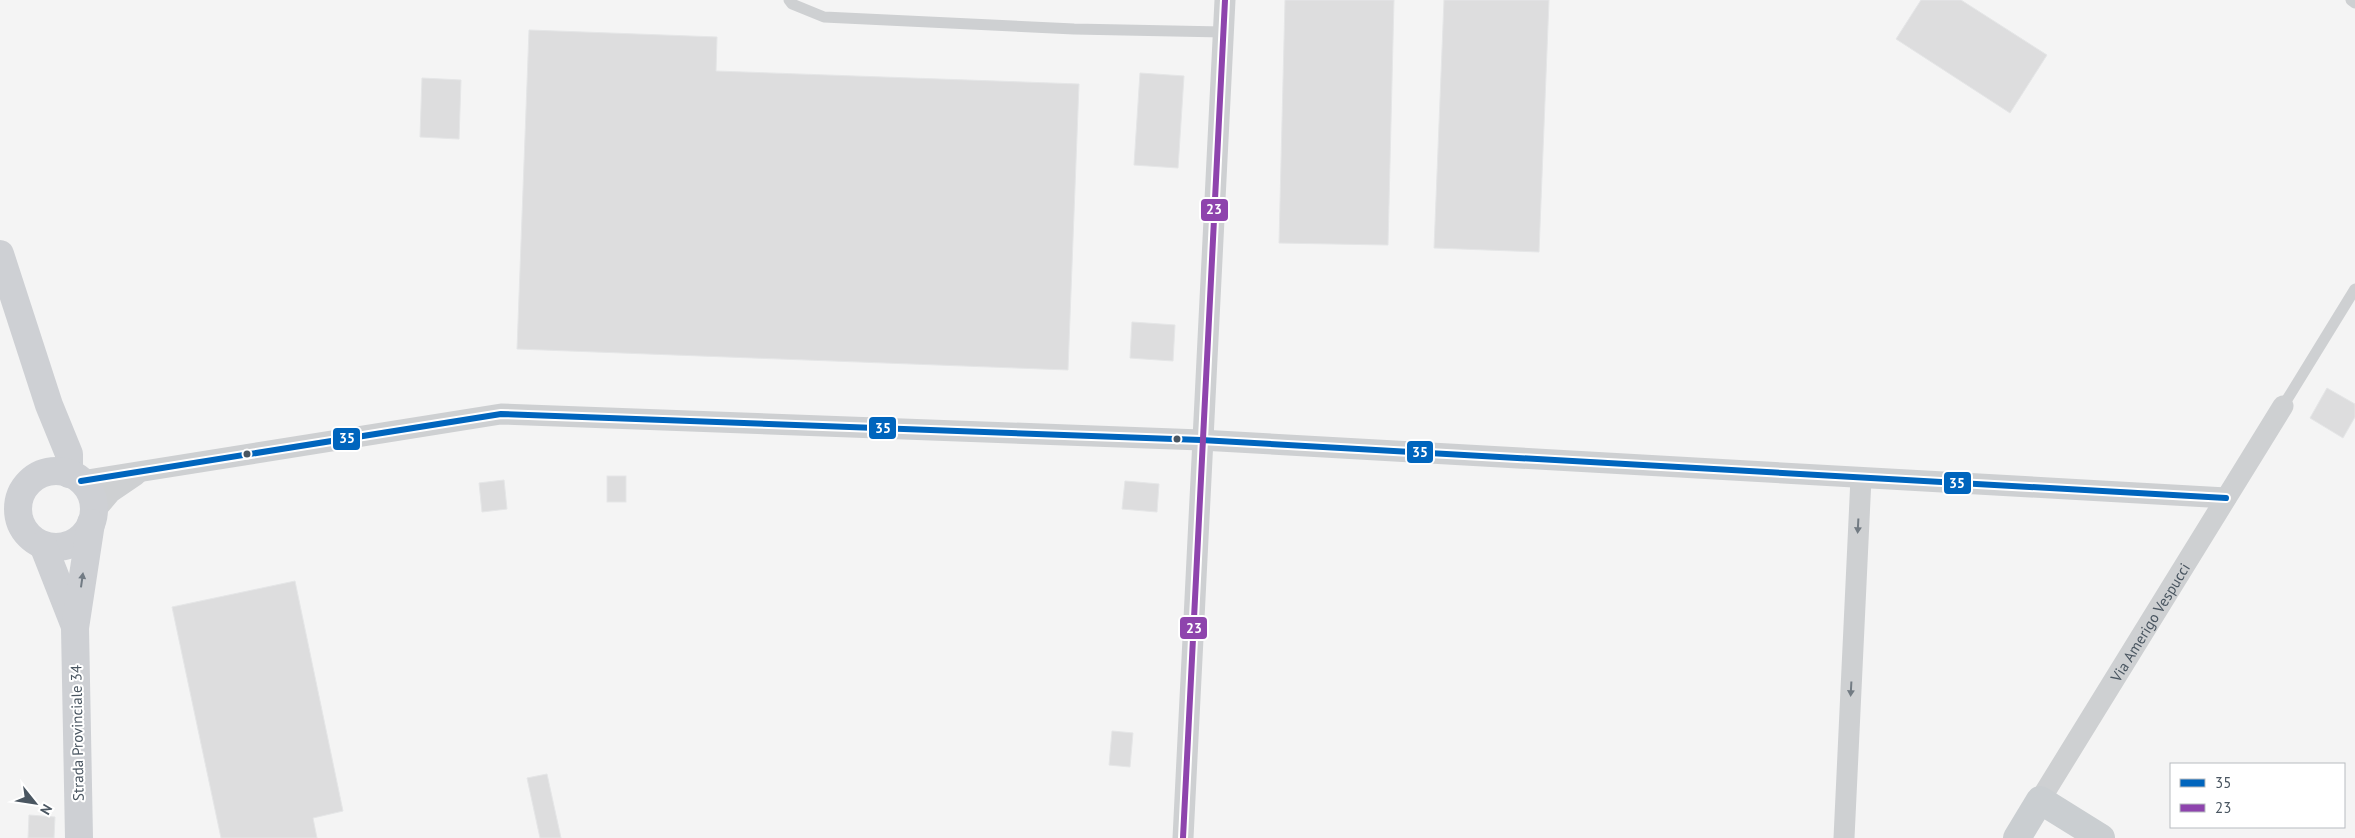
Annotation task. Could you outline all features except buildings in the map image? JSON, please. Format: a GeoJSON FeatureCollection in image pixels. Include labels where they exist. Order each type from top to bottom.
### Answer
{"type":"FeatureCollection","features":[{"type":"Feature","properties":{"kind":"main road"},"geometry":{"type":"LineString","coordinates":[[0,254],[48,404],[69,454],[75,477]]}},
{"type":"Feature","properties":{"kind":"main road"},"geometry":{"type":"LineString","coordinates":[[38,542],[10,507],[27,486],[40,475],[46,463],[48,404]]}},
{"type":"Feature","properties":{"kind":"main road"},"geometry":{"type":"LineString","coordinates":[[0,524],[14,526],[38,542],[55,547],[66,546],[86,533],[93,518],[93,500],[89,490],[75,477],[50,472],[40,475]]}},
{"type":"Feature","properties":{"kind":"main road","name":"Strada Provinciale 34"},"geometry":{"type":"LineString","coordinates":[[79,838],[76,628],[93,518]]}},
{"type":"Feature","properties":{"kind":"main road","name":"Strada Provinciale 34"},"geometry":{"type":"LineString","coordinates":[[38,542],[76,628]]}},
{"type":"Feature","properties":{"kind":"main road"},"geometry":{"type":"LineString","coordinates":[[2040,800],[2101,838]]}},
{"type":"Feature","properties":{"kind":"main road","name":"Via Amerigo Vespucci"},"geometry":{"type":"LineString","coordinates":[[2017,838],[2040,800]]}},
{"type":"Feature","properties":{"kind":"street"},"geometry":{"type":"LineString","coordinates":[[1182,838],[1225,0]]}},
{"type":"Feature","properties":{"kind":"street","name":"Via Amerigo Vespucci"},"geometry":{"type":"LineString","coordinates":[[2040,800],[2283,406]]}},
{"type":"Feature","properties":{"kind":"street"},"geometry":{"type":"LineString","coordinates":[[75,477],[145,470],[501,414],[1201,440],[2226,498]]}},
{"type":"Feature","properties":{"kind":"street"},"geometry":{"type":"LineString","coordinates":[[93,518],[111,492],[145,470]]}},
{"type":"Feature","properties":{"kind":"street"},"geometry":{"type":"LineString","coordinates":[[1844,838],[1861,478]]}},
{"type":"Feature","properties":{"kind":"lane"},"geometry":{"type":"LineString","coordinates":[[789,0],[792,4],[824,17],[1074,29],[1223,32]]}},
{"type":"Feature","properties":{"kind":"lane"},"geometry":{"type":"LineString","coordinates":[[2351,0],[2355,3]]}},
{"type":"Feature","properties":{"kind":"lane"},"geometry":{"type":"LineString","coordinates":[[2283,406],[2355,289]]}},
{"type":"Feature","properties":{"kind":"transit line","name":"23"},"geometry":{"type":"LineString","coordinates":[[1183,838],[1225,0]]}},
{"type":"Feature","properties":{"kind":"transit line","name":"35"},"geometry":{"type":"LineString","coordinates":[[81,481],[501,414],[1201,440],[2226,498]]}}]}
